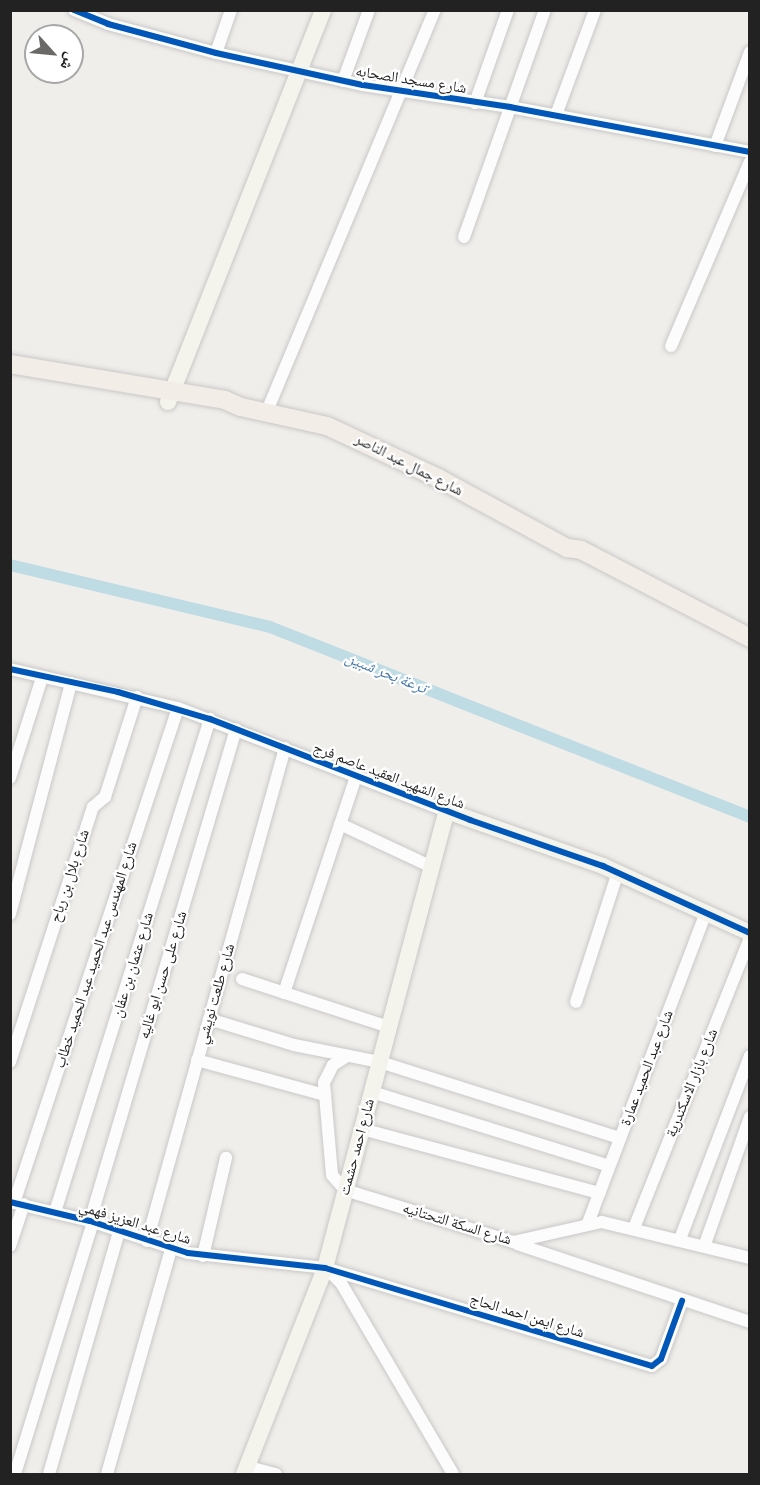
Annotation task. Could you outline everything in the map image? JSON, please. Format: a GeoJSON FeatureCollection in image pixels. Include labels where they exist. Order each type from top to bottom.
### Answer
{"type":"FeatureCollection","features":[{"type":"Feature","properties":{"kind":"main road","name":"شارع جمال عبد الناصر"},"geometry":{"type":"LineString","coordinates":[[10,364],[170,397]]}},
{"type":"Feature","properties":{"kind":"main road","name":"شارع جمال عبد الناصر"},"geometry":{"type":"LineString","coordinates":[[10,375],[170,397],[230,401],[241,407],[327,426],[366,442],[567,548],[576,559],[624,587],[748,638]]}},
{"type":"Feature","properties":{"kind":"street","name":"شارع مسجد الصحابه"},"geometry":{"type":"LineString","coordinates":[[74,10],[108,24],[216,53],[343,81],[510,107],[750,152]]}},
{"type":"Feature","properties":{"kind":"street"},"geometry":{"type":"LineString","coordinates":[[216,53],[231,10]]}},
{"type":"Feature","properties":{"kind":"street"},"geometry":{"type":"LineString","coordinates":[[170,397],[301,71],[323,10]]}},
{"type":"Feature","properties":{"kind":"street"},"geometry":{"type":"LineString","coordinates":[[343,81],[369,10]]}},
{"type":"Feature","properties":{"kind":"street"},"geometry":{"type":"LineString","coordinates":[[267,411],[404,92],[435,10]]}},
{"type":"Feature","properties":{"kind":"street"},"geometry":{"type":"LineString","coordinates":[[475,103],[508,10]]}},
{"type":"Feature","properties":{"kind":"street"},"geometry":{"type":"LineString","coordinates":[[464,237],[545,10]]}},
{"type":"Feature","properties":{"kind":"street"},"geometry":{"type":"LineString","coordinates":[[556,116],[595,10]]}},
{"type":"Feature","properties":{"kind":"street"},"geometry":{"type":"LineString","coordinates":[[715,146],[750,52]]}},
{"type":"Feature","properties":{"kind":"street"},"geometry":{"type":"LineString","coordinates":[[671,346],[750,162]]}},
{"type":"Feature","properties":{"kind":"street","name":"شارع الشهيد العقيد عاصم فرج"},"geometry":{"type":"LineString","coordinates":[[10,669],[42,678],[136,696],[210,719],[447,811],[618,872],[750,933]]}},
{"type":"Feature","properties":{"kind":"street"},"geometry":{"type":"LineString","coordinates":[[10,778],[42,678]]}},
{"type":"Feature","properties":{"kind":"street"},"geometry":{"type":"LineString","coordinates":[[10,914],[31,849],[71,683]]}},
{"type":"Feature","properties":{"kind":"street","name":"شارع بلال بن رباح"},"geometry":{"type":"LineString","coordinates":[[10,1062],[93,807],[105,797],[136,696]]}},
{"type":"Feature","properties":{"kind":"street","name":"شارع المهندس عبد الحميد عبد الحميد خطاب"},"geometry":{"type":"LineString","coordinates":[[10,1246],[16,1203],[178,708]]}},
{"type":"Feature","properties":{"kind":"street","name":"شارع عثمان بن عفان"},"geometry":{"type":"LineString","coordinates":[[55,1212],[210,719]]}},
{"type":"Feature","properties":{"kind":"street","name":"شارع على حسن ابو غاليه"},"geometry":{"type":"LineString","coordinates":[[15,1474],[236,729]]}},
{"type":"Feature","properties":{"kind":"street","name":"شارع طلعت نويشي"},"geometry":{"type":"LineString","coordinates":[[147,1241],[285,748]]}},
{"type":"Feature","properties":{"kind":"street"},"geometry":{"type":"LineString","coordinates":[[284,993],[356,776]]}},
{"type":"Feature","properties":{"kind":"street","name":"شارع احمد حشمت"},"geometry":{"type":"LineString","coordinates":[[246,1471],[325,1268],[447,811]]}},
{"type":"Feature","properties":{"kind":"street"},"geometry":{"type":"LineString","coordinates":[[340,824],[432,867]]}},
{"type":"Feature","properties":{"kind":"street"},"geometry":{"type":"LineString","coordinates":[[576,1002],[618,872]]}},
{"type":"Feature","properties":{"kind":"street","name":"شارع عبد الحميد عمارة"},"geometry":{"type":"LineString","coordinates":[[588,1223],[705,913]]}},
{"type":"Feature","properties":{"kind":"street","name":"شارع بازار الاسكندرية"},"geometry":{"type":"LineString","coordinates":[[634,1228],[750,938]]}},
{"type":"Feature","properties":{"kind":"street"},"geometry":{"type":"LineString","coordinates":[[242,979],[389,1027]]}},
{"type":"Feature","properties":{"kind":"street"},"geometry":{"type":"LineString","coordinates":[[209,1019],[294,1045],[380,1062],[620,1138]]}},
{"type":"Feature","properties":{"kind":"street"},"geometry":{"type":"LineString","coordinates":[[345,1190],[332,1175],[325,1095],[328,1070],[347,1056]]}},
{"type":"Feature","properties":{"kind":"street"},"geometry":{"type":"LineString","coordinates":[[680,1239],[750,1056]]}},
{"type":"Feature","properties":{"kind":"street"},"geometry":{"type":"LineString","coordinates":[[197,1060],[325,1095]]}},
{"type":"Feature","properties":{"kind":"street"},"geometry":{"type":"LineString","coordinates":[[372,1092],[609,1166]]}},
{"type":"Feature","properties":{"kind":"street"},"geometry":{"type":"LineString","coordinates":[[705,1244],[750,1117]]}},
{"type":"Feature","properties":{"kind":"street"},"geometry":{"type":"LineString","coordinates":[[362,1129],[600,1193]]}},
{"type":"Feature","properties":{"kind":"street"},"geometry":{"type":"LineString","coordinates":[[203,1256],[226,1158]]}},
{"type":"Feature","properties":{"kind":"street","name":"شارع السكة التحتانيه"},"geometry":{"type":"LineString","coordinates":[[345,1190],[513,1242],[588,1223],[634,1228],[705,1244],[750,1258]]}},
{"type":"Feature","properties":{"kind":"street","name":"شارع عبد العزيز فهمي"},"geometry":{"type":"LineString","coordinates":[[16,1203],[91,1222],[171,1249],[203,1256],[325,1268]]}},
{"type":"Feature","properties":{"kind":"street"},"geometry":{"type":"LineString","coordinates":[[49,1474],[119,1231]]}},
{"type":"Feature","properties":{"kind":"street"},"geometry":{"type":"LineString","coordinates":[[513,1242],[682,1301],[750,1322]]}},
{"type":"Feature","properties":{"kind":"street"},"geometry":{"type":"LineString","coordinates":[[106,1474],[171,1249]]}},
{"type":"Feature","properties":{"kind":"street"},"geometry":{"type":"LineString","coordinates":[[325,1268],[340,1283],[453,1474]]}},
{"type":"Feature","properties":{"kind":"street","name":"شارع ايمن احمد الحاج"},"geometry":{"type":"LineString","coordinates":[[325,1268],[652,1366],[661,1359],[682,1301]]}},
{"type":"Feature","properties":{"kind":"street"},"geometry":{"type":"LineString","coordinates":[[246,1471],[276,1474]]}},
{"type":"Feature","properties":{"kind":"waterway","name":"ترعة بحر شبين"},"geometry":{"type":"LineString","coordinates":[[10,565],[270,627],[750,817]]}},
{"type":"Feature","properties":{"kind":"cycle path"},"geometry":{"type":"LineString","coordinates":[[74,10],[108,24],[216,53],[363,85],[510,107],[750,152]]}},
{"type":"Feature","properties":{"kind":"cycle path"},"geometry":{"type":"LineString","coordinates":[[10,669],[118,692],[210,719],[470,820],[603,866],[750,933]]}},
{"type":"Feature","properties":{"kind":"cycle path"},"geometry":{"type":"LineString","coordinates":[[10,1202],[90,1221],[188,1253],[325,1268],[652,1366],[661,1359],[682,1301]]}}]}
